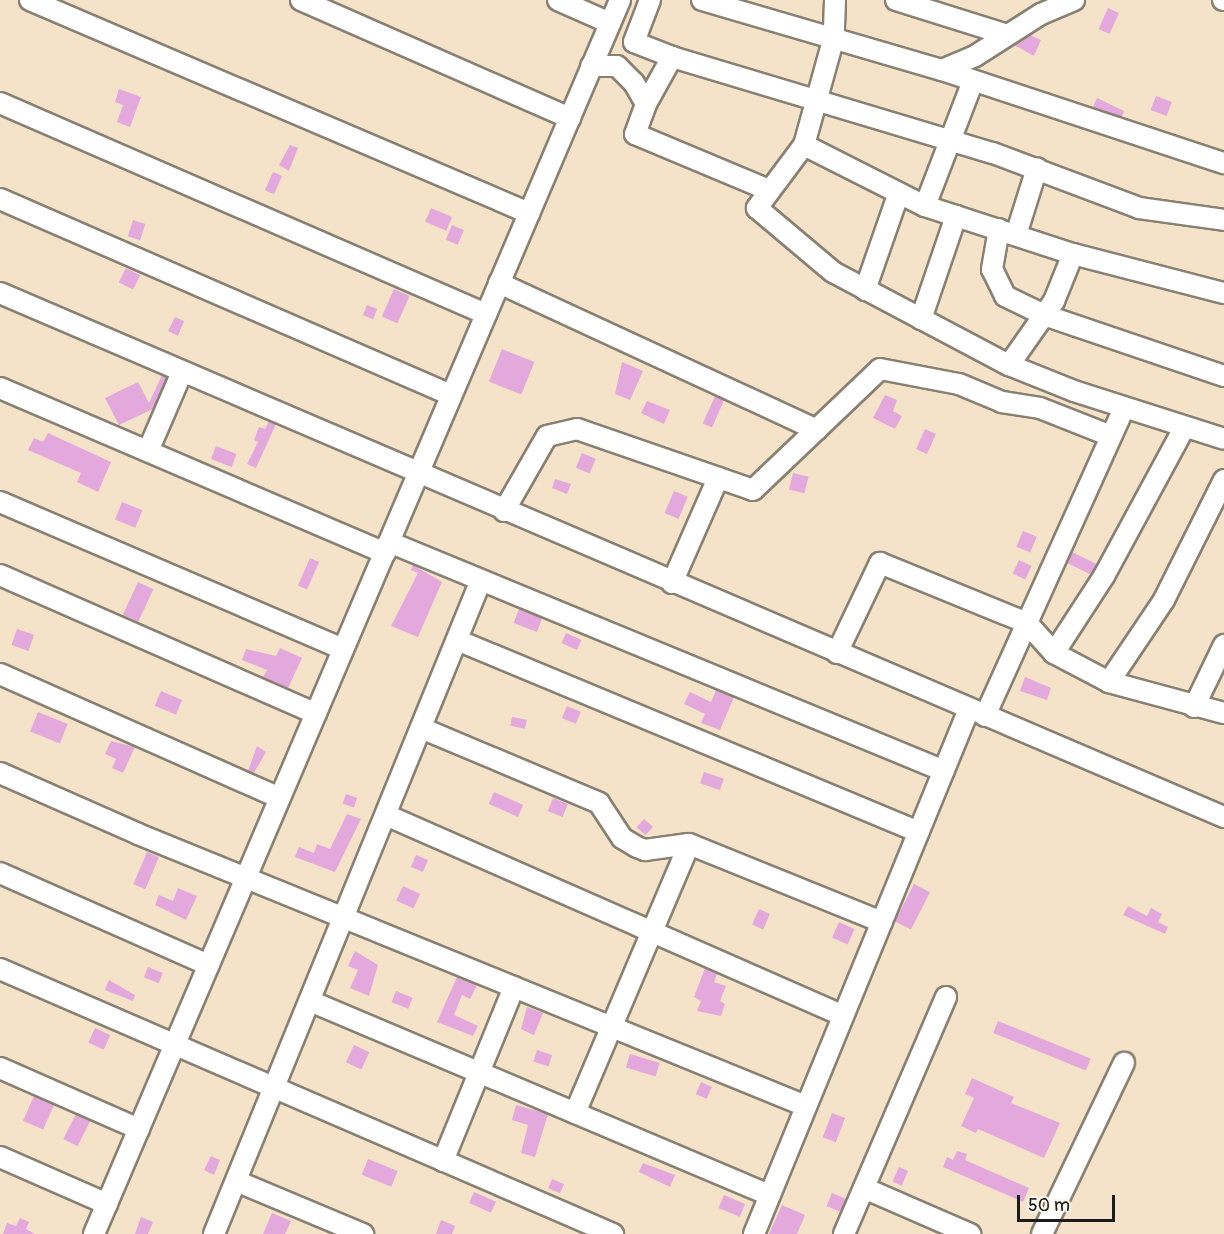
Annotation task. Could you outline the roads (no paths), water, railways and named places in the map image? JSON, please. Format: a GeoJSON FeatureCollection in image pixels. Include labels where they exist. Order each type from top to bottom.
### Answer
{"type":"FeatureCollection","features":[{"type":"Feature","properties":{"kind":"street"},"geometry":{"type":"LineString","coordinates":[[30,0],[529,213]]}},
{"type":"Feature","properties":{"kind":"street"},"geometry":{"type":"LineString","coordinates":[[301,0],[570,118]]}},
{"type":"Feature","properties":{"kind":"street"},"geometry":{"type":"LineString","coordinates":[[558,0],[610,23]]}},
{"type":"Feature","properties":{"kind":"street"},"geometry":{"type":"LineString","coordinates":[[94,1234],[620,0]]}},
{"type":"Feature","properties":{"kind":"street"},"geometry":{"type":"LineString","coordinates":[[650,0],[634,42],[672,57],[815,102],[948,139],[1037,168],[1139,208],[1224,220]]}},
{"type":"Feature","properties":{"kind":"street"},"geometry":{"type":"LineString","coordinates":[[702,0],[735,5],[1224,163]]}},
{"type":"Feature","properties":{"kind":"street"},"geometry":{"type":"LineString","coordinates":[[835,0],[834,37],[804,145],[757,208],[815,259],[865,290],[1009,365],[1124,408],[1224,439]]}},
{"type":"Feature","properties":{"kind":"street"},"geometry":{"type":"LineString","coordinates":[[896,0],[1008,35]]}},
{"type":"Feature","properties":{"kind":"street"},"geometry":{"type":"LineString","coordinates":[[942,70],[975,56],[1008,35],[1042,7],[1074,0]]}},
{"type":"Feature","properties":{"kind":"street"},"geometry":{"type":"LineString","coordinates":[[672,57],[646,104],[634,134],[769,190]]}},
{"type":"Feature","properties":{"kind":"street"},"geometry":{"type":"LineString","coordinates":[[591,66],[617,66],[646,104]]}},
{"type":"Feature","properties":{"kind":"street"},"geometry":{"type":"LineString","coordinates":[[925,206],[948,139],[973,81]]}},
{"type":"Feature","properties":{"kind":"street"},"geometry":{"type":"LineString","coordinates":[[0,103],[486,314]]}},
{"type":"Feature","properties":{"kind":"street"},"geometry":{"type":"LineString","coordinates":[[804,145],[898,195],[925,206],[1073,254],[1224,293]]}},
{"type":"Feature","properties":{"kind":"street"},"geometry":{"type":"LineString","coordinates":[[1037,168],[992,262],[1000,291],[1044,315],[1224,376]]}},
{"type":"Feature","properties":{"kind":"street"},"geometry":{"type":"LineString","coordinates":[[865,290],[898,195]]}},
{"type":"Feature","properties":{"kind":"street"},"geometry":{"type":"LineString","coordinates":[[0,199],[452,395]]}},
{"type":"Feature","properties":{"kind":"street"},"geometry":{"type":"LineString","coordinates":[[921,319],[956,216]]}},
{"type":"Feature","properties":{"kind":"street"},"geometry":{"type":"LineString","coordinates":[[1009,365],[1044,315],[1073,254]]}},
{"type":"Feature","properties":{"kind":"street"},"geometry":{"type":"LineString","coordinates":[[499,283],[817,430]]}},
{"type":"Feature","properties":{"kind":"street"},"geometry":{"type":"LineString","coordinates":[[0,293],[418,475],[1224,817]]}},
{"type":"Feature","properties":{"kind":"street"},"geometry":{"type":"LineString","coordinates":[[504,511],[547,436],[577,429],[753,490],[880,369],[959,384],[1002,402],[1040,408],[1111,436]]}},
{"type":"Feature","properties":{"kind":"street"},"geometry":{"type":"LineString","coordinates":[[148,452],[182,372]]}},
{"type":"Feature","properties":{"kind":"street"},"geometry":{"type":"LineString","coordinates":[[0,388],[148,452],[387,547],[481,580],[944,771]]}},
{"type":"Feature","properties":{"kind":"street"},"geometry":{"type":"LineString","coordinates":[[754,1234],[944,771],[1027,623],[1124,408]]}},
{"type":"Feature","properties":{"kind":"street"},"geometry":{"type":"LineString","coordinates":[[1054,653],[1104,576],[1184,428]]}},
{"type":"Feature","properties":{"kind":"street"},"geometry":{"type":"LineString","coordinates":[[672,583],[718,478]]}},
{"type":"Feature","properties":{"kind":"street"},"geometry":{"type":"LineString","coordinates":[[1108,682],[1164,600],[1224,480]]}},
{"type":"Feature","properties":{"kind":"street"},"geometry":{"type":"LineString","coordinates":[[0,502],[343,649]]}},
{"type":"Feature","properties":{"kind":"street"},"geometry":{"type":"LineString","coordinates":[[837,653],[880,563],[1027,623],[1054,653],[1108,682],[1194,707],[1224,713]]}},
{"type":"Feature","properties":{"kind":"street"},"geometry":{"type":"LineString","coordinates":[[0,575],[316,714]]}},
{"type":"Feature","properties":{"kind":"street"},"geometry":{"type":"LineString","coordinates":[[214,1234],[481,580]]}},
{"type":"Feature","properties":{"kind":"street"},"geometry":{"type":"LineString","coordinates":[[458,640],[919,832]]}},
{"type":"Feature","properties":{"kind":"street"},"geometry":{"type":"LineString","coordinates":[[1194,707],[1224,645]]}},
{"type":"Feature","properties":{"kind":"street"},"geometry":{"type":"LineString","coordinates":[[0,674],[280,798]]}},
{"type":"Feature","properties":{"kind":"street"},"geometry":{"type":"LineString","coordinates":[[421,728],[599,803],[629,844],[645,850],[689,844],[882,922]]}},
{"type":"Feature","properties":{"kind":"street"},"geometry":{"type":"LineString","coordinates":[[0,773],[246,878],[806,1106]]}},
{"type":"Feature","properties":{"kind":"street"},"geometry":{"type":"LineString","coordinates":[[386,815],[843,1016]]}},
{"type":"Feature","properties":{"kind":"street"},"geometry":{"type":"LineString","coordinates":[[575,1113],[689,844]]}},
{"type":"Feature","properties":{"kind":"street"},"geometry":{"type":"LineString","coordinates":[[0,873],[209,965]]}},
{"type":"Feature","properties":{"kind":"street"},"geometry":{"type":"LineString","coordinates":[[0,969],[613,1234]]}},
{"type":"Feature","properties":{"kind":"street"},"geometry":{"type":"LineString","coordinates":[[443,1161],[514,987]]}},
{"type":"Feature","properties":{"kind":"street"},"geometry":{"type":"LineString","coordinates":[[844,1234],[946,997]]}},
{"type":"Feature","properties":{"kind":"street"},"geometry":{"type":"LineString","coordinates":[[310,1001],[770,1195]]}},
{"type":"Feature","properties":{"kind":"street"},"geometry":{"type":"LineString","coordinates":[[1042,1234],[1124,1063]]}},
{"type":"Feature","properties":{"kind":"street"},"geometry":{"type":"LineString","coordinates":[[0,1068],[139,1129]]}},
{"type":"Feature","properties":{"kind":"street"},"geometry":{"type":"LineString","coordinates":[[0,1157],[107,1204]]}},
{"type":"Feature","properties":{"kind":"street"},"geometry":{"type":"LineString","coordinates":[[236,1181],[363,1234]]}},
{"type":"Feature","properties":{"kind":"street"},"geometry":{"type":"LineString","coordinates":[[864,1188],[969,1234]]}}]}
